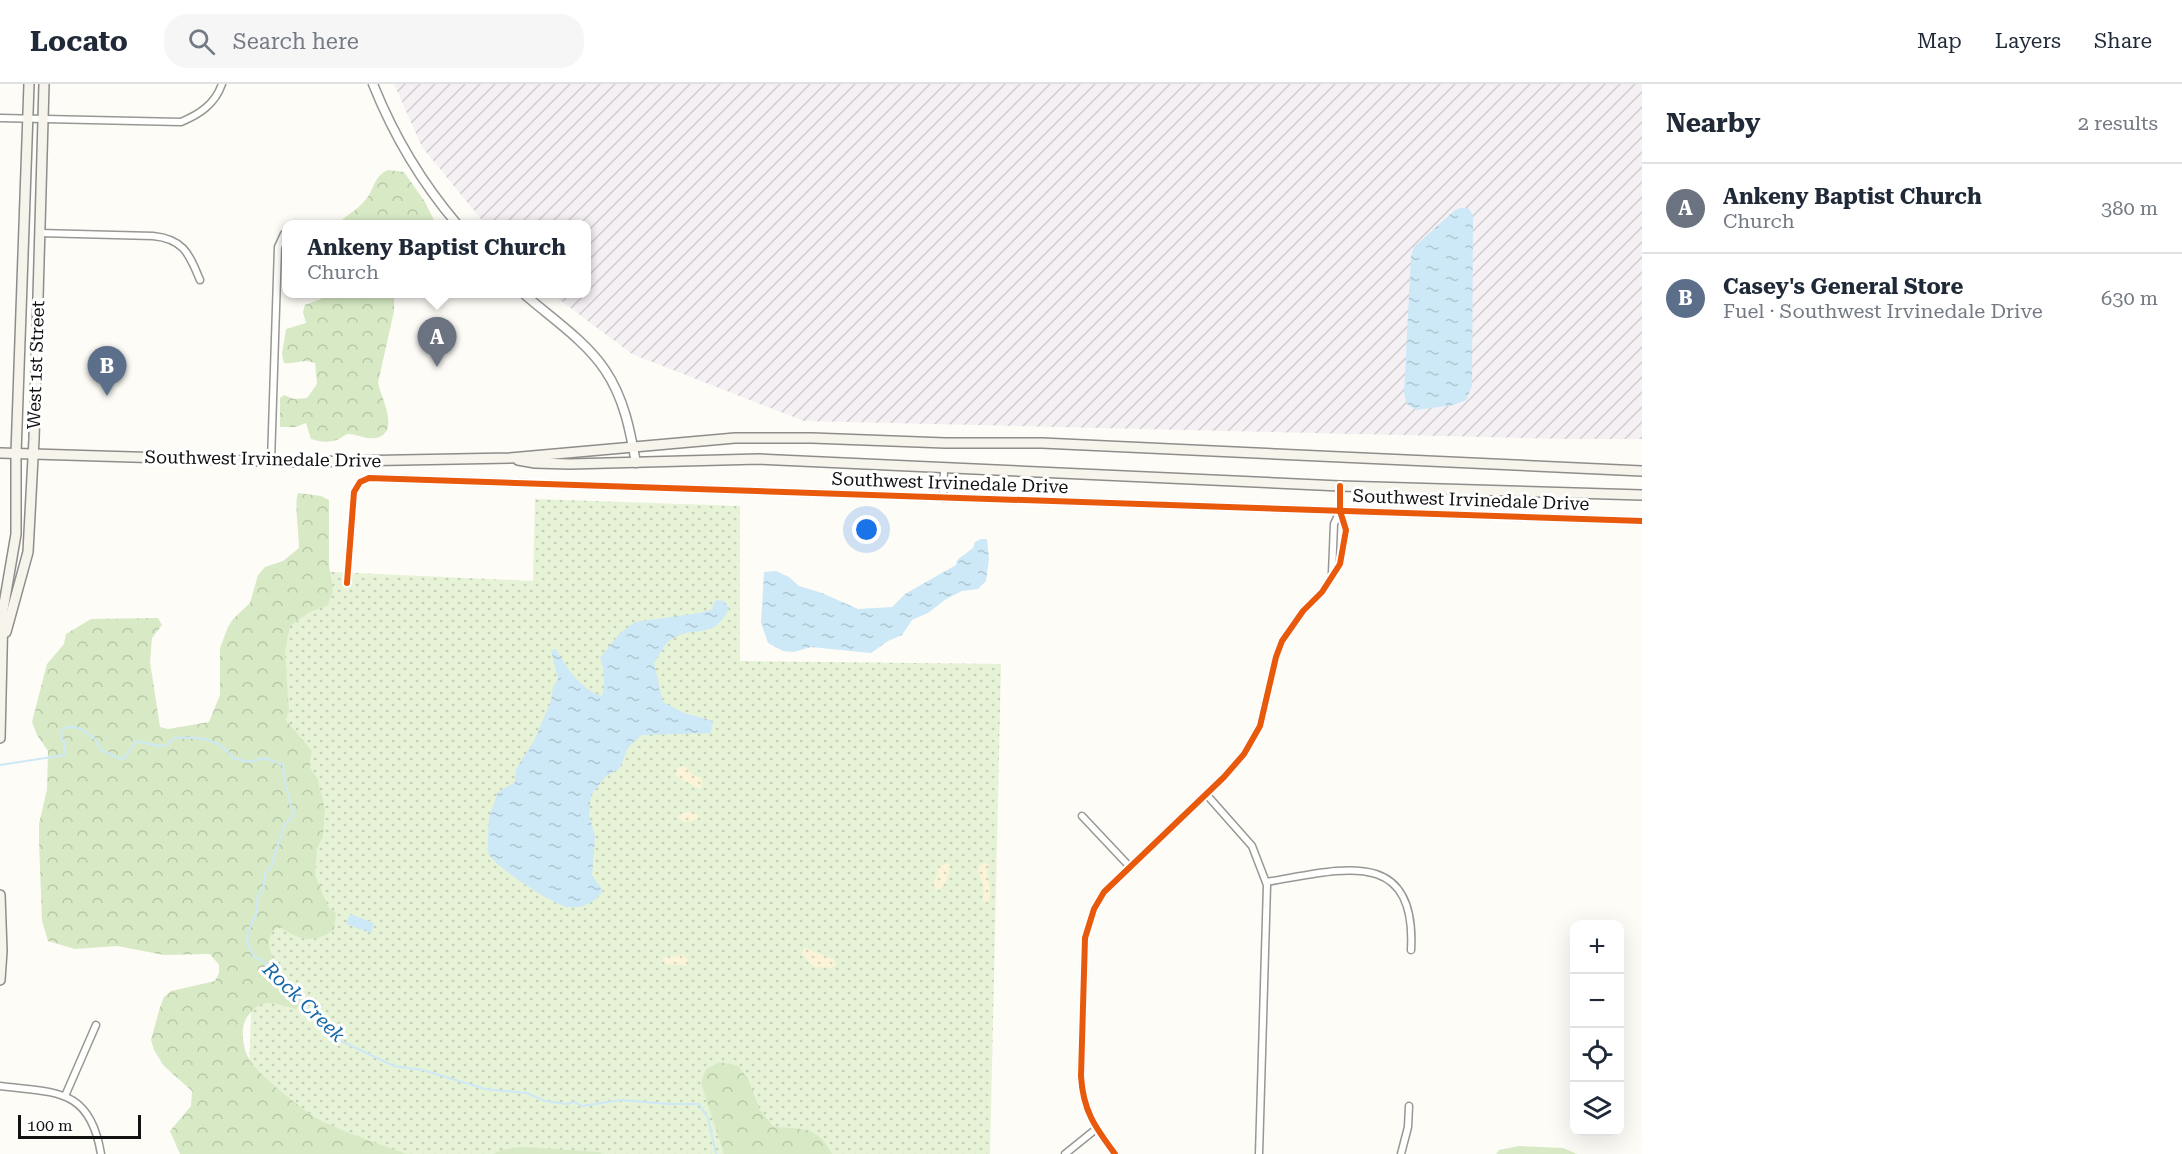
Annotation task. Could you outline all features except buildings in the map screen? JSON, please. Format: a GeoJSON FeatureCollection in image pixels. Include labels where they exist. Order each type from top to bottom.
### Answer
{"type":"FeatureCollection","features":[{"type":"Feature","properties":{"kind":"main road","name":"West 1st Street"},"geometry":{"type":"LineString","coordinates":[[0,738],[4,595],[12,564],[16,534],[16,454],[28,84]]}},
{"type":"Feature","properties":{"kind":"main road","name":"West 1st Street"},"geometry":{"type":"LineString","coordinates":[[3,643],[28,552],[44,84]]}},
{"type":"Feature","properties":{"kind":"main road","name":"Southwest Irvinedale Drive"},"geometry":{"type":"LineString","coordinates":[[0,453],[271,461],[510,458],[735,438],[812,438],[945,443],[1042,443],[1642,471]]}},
{"type":"Feature","properties":{"kind":"main road","name":"Southwest Irvinedale Drive"},"geometry":{"type":"LineString","coordinates":[[510,458],[535,463],[636,463],[759,459],[1340,486],[1642,495]]}},
{"type":"Feature","properties":{"kind":"main road"},"geometry":{"type":"LineString","coordinates":[[0,895],[2,951],[0,980]]}},
{"type":"Feature","properties":{"kind":"street"},"geometry":{"type":"LineString","coordinates":[[0,118],[181,122],[210,105],[219,93],[222,84]]}},
{"type":"Feature","properties":{"kind":"street"},"geometry":{"type":"LineString","coordinates":[[373,84],[414,166],[454,220]]}},
{"type":"Feature","properties":{"kind":"street"},"geometry":{"type":"LineString","coordinates":[[39,233],[153,236],[170,240],[183,246],[200,280]]}},
{"type":"Feature","properties":{"kind":"street"},"geometry":{"type":"LineString","coordinates":[[271,461],[278,247],[282,238]]}},
{"type":"Feature","properties":{"kind":"street"},"geometry":{"type":"LineString","coordinates":[[529,298],[589,351],[604,369],[626,413],[636,463]]}},
{"type":"Feature","properties":{"kind":"street"},"geometry":{"type":"LineString","coordinates":[[943,498],[944,469]]}},
{"type":"Feature","properties":{"kind":"street","name":"Southwest Irvinedale Drive"},"geometry":{"type":"LineString","coordinates":[[347,583],[354,492],[360,482],[369,478],[1642,521]]}},
{"type":"Feature","properties":{"kind":"street"},"geometry":{"type":"LineString","coordinates":[[1115,1154],[1096,1129],[1084,1103],[1081,1076],[1085,938],[1090,918],[1104,892],[1235,766],[1253,740],[1260,726],[1282,641],[1303,611],[1322,592],[1340,564],[1346,530],[1340,511],[1340,486]]}},
{"type":"Feature","properties":{"kind":"street"},"geometry":{"type":"LineString","coordinates":[[1331,577],[1334,524],[1340,511]]}},
{"type":"Feature","properties":{"kind":"street"},"geometry":{"type":"LineString","coordinates":[[1206,794],[1252,846],[1266,882],[1259,1154]]}},
{"type":"Feature","properties":{"kind":"street"},"geometry":{"type":"LineString","coordinates":[[1082,816],[1130,867]]}},
{"type":"Feature","properties":{"kind":"street"},"geometry":{"type":"LineString","coordinates":[[1266,882],[1347,869],[1375,872],[1398,888],[1407,903],[1411,920],[1411,950]]}},
{"type":"Feature","properties":{"kind":"street"},"geometry":{"type":"LineString","coordinates":[[65,1096],[96,1025]]}},
{"type":"Feature","properties":{"kind":"street"},"geometry":{"type":"LineString","coordinates":[[0,1086],[48,1091],[65,1096],[79,1105],[95,1126],[101,1154]]}},
{"type":"Feature","properties":{"kind":"street"},"geometry":{"type":"LineString","coordinates":[[1401,1154],[1408,1127],[1409,1106]]}},
{"type":"Feature","properties":{"kind":"street"},"geometry":{"type":"LineString","coordinates":[[1065,1154],[1096,1129]]}},
{"type":"Feature","properties":{"kind":"shaded area"},"geometry":{"type":"Polygon","coordinates":[[[394,84],[1642,84],[1642,439],[804,421],[632,354],[557,298],[591,298],[591,220],[482,220],[422,147],[394,84]]]}},
{"type":"Feature","properties":{"kind":"green space"},"geometry":{"type":"Polygon","coordinates":[[[388,170],[404,172],[425,202],[434,220],[342,220],[362,204],[378,177],[388,170]]]}},
{"type":"Feature","properties":{"kind":"green space"},"geometry":{"type":"Polygon","coordinates":[[[394,298],[394,311],[378,383],[388,414],[388,422],[383,435],[376,438],[347,434],[328,442],[311,439],[306,423],[296,427],[280,427],[280,398],[284,395],[294,399],[307,398],[317,384],[315,363],[306,361],[284,363],[282,354],[286,329],[306,323],[303,312],[305,305],[321,299],[394,298]]]}},
{"type":"Feature","properties":{"kind":"green space"},"geometry":{"type":"Polygon","coordinates":[[[298,493],[321,496],[329,500],[329,565],[333,591],[327,606],[309,612],[290,626],[285,651],[289,712],[285,719],[312,751],[309,766],[317,778],[325,809],[323,837],[317,848],[315,874],[326,902],[336,913],[334,929],[320,937],[306,939],[293,935],[279,926],[271,933],[269,943],[276,964],[290,984],[304,998],[296,1009],[270,1003],[253,1010],[245,1021],[244,1043],[254,1066],[296,1104],[318,1119],[407,1154],[180,1154],[170,1131],[191,1106],[192,1091],[164,1066],[151,1040],[164,997],[171,991],[215,981],[219,973],[219,965],[210,954],[164,955],[117,946],[75,949],[48,941],[42,921],[39,824],[47,789],[48,751],[37,735],[32,722],[47,664],[64,644],[66,634],[91,619],[158,618],[162,625],[152,638],[150,662],[160,727],[168,729],[209,722],[220,695],[220,648],[228,627],[250,603],[258,575],[265,567],[283,561],[299,548],[298,493]]]}},
{"type":"Feature","properties":{"kind":"green space"},"geometry":{"type":"Polygon","coordinates":[[[535,499],[740,506],[740,661],[1001,664],[990,1154],[246,1154],[267,569],[533,581],[535,499]]]}},
{"type":"Feature","properties":{"kind":"green space"},"geometry":{"type":"Polygon","coordinates":[[[720,1062],[738,1066],[748,1079],[760,1110],[774,1127],[801,1129],[815,1134],[827,1145],[832,1154],[724,1154],[701,1083],[706,1069],[720,1062]]]}},
{"type":"Feature","properties":{"kind":"green space"},"geometry":{"type":"Polygon","coordinates":[[[1519,1146],[1563,1148],[1577,1154],[1496,1154],[1499,1150],[1519,1146]]]}},
{"type":"Feature","properties":{"kind":"green space"},"geometry":{"type":"Polygon","coordinates":[[[523,1147],[600,1152],[602,1154],[492,1154],[523,1147]]]}},
{"type":"Feature","properties":{"kind":"sand"},"geometry":{"type":"Polygon","coordinates":[[[682,766],[687,768],[692,775],[701,778],[700,789],[676,776],[677,769],[682,766]]]}},
{"type":"Feature","properties":{"kind":"sand"},"geometry":{"type":"Polygon","coordinates":[[[694,812],[698,816],[697,820],[684,822],[678,817],[681,813],[694,812]]]}},
{"type":"Feature","properties":{"kind":"sand"},"geometry":{"type":"Polygon","coordinates":[[[948,863],[950,868],[947,880],[937,890],[933,884],[938,873],[937,867],[948,863]]]}},
{"type":"Feature","properties":{"kind":"sand"},"geometry":{"type":"Polygon","coordinates":[[[984,863],[989,865],[987,874],[990,897],[988,903],[983,901],[983,885],[978,872],[979,866],[984,863]]]}},
{"type":"Feature","properties":{"kind":"sand"},"geometry":{"type":"Polygon","coordinates":[[[804,948],[833,959],[836,964],[832,968],[814,967],[802,954],[804,948]]]}},
{"type":"Feature","properties":{"kind":"sand"},"geometry":{"type":"Polygon","coordinates":[[[683,955],[688,960],[685,966],[664,963],[665,957],[683,955]]]}},
{"type":"Feature","properties":{"kind":"water"},"geometry":{"type":"Polygon","coordinates":[[[1468,208],[1473,215],[1472,386],[1466,400],[1454,405],[1416,410],[1407,404],[1404,393],[1411,256],[1414,247],[1455,210],[1468,208]]]}},
{"type":"Feature","properties":{"kind":"water"},"geometry":{"type":"Polygon","coordinates":[[[981,539],[987,539],[989,559],[986,581],[978,589],[962,591],[946,599],[928,613],[912,620],[902,635],[888,641],[871,653],[811,647],[794,652],[783,651],[768,643],[761,623],[764,572],[776,571],[789,577],[799,586],[822,593],[858,609],[892,607],[905,594],[956,565],[957,560],[981,539]]]}},
{"type":"Feature","properties":{"kind":"water"},"geometry":{"type":"Polygon","coordinates":[[[716,600],[724,601],[729,608],[723,619],[716,626],[708,629],[675,637],[667,643],[654,663],[663,702],[684,713],[713,721],[711,733],[642,735],[628,747],[620,768],[606,776],[591,795],[589,814],[595,837],[592,875],[603,891],[596,899],[578,907],[567,907],[550,900],[524,884],[491,858],[488,852],[488,825],[497,793],[515,782],[516,769],[534,741],[551,701],[553,687],[558,679],[551,650],[556,649],[569,670],[587,689],[602,696],[604,677],[600,658],[620,633],[635,622],[711,610],[716,600]]]}},
{"type":"Feature","properties":{"kind":"water"},"geometry":{"type":"Polygon","coordinates":[[[350,914],[374,923],[371,933],[346,924],[350,914]]]}},
{"type":"Feature","properties":{"kind":"waterway","name":"Rock Creek"},"geometry":{"type":"LineString","coordinates":[[0,765],[65,755],[64,742],[60,735],[64,728],[73,727],[82,729],[95,739],[101,750],[123,760],[136,741],[158,746],[167,745],[174,738],[191,737],[214,742],[233,758],[249,762],[265,758],[283,765],[294,814],[284,826],[271,867],[264,875],[265,883],[256,901],[257,912],[248,932],[247,941],[253,956],[263,961],[291,993],[341,1041],[394,1066],[423,1070],[485,1089],[527,1093],[545,1101],[566,1104],[575,1102],[582,1106],[621,1100],[699,1104],[708,1118],[716,1154]]}},
{"type":"Feature","properties":{"kind":"cycle path"},"geometry":{"type":"LineString","coordinates":[[347,583],[354,492],[360,482],[369,478],[1642,521]]}},
{"type":"Feature","properties":{"kind":"cycle path"},"geometry":{"type":"LineString","coordinates":[[1115,1154],[1091,1118],[1082,1088],[1085,938],[1094,909],[1104,892],[1224,777],[1244,754],[1260,726],[1282,641],[1303,611],[1322,592],[1340,564],[1346,530],[1340,511],[1340,486]]}},
{"type":"Feature","properties":{"kind":"place","name":"Ankeny Baptist Church"},"geometry":{"type":"Point","coordinates":[437,367]}},
{"type":"Feature","properties":{"kind":"place","name":"Casey's General Store"},"geometry":{"type":"Point","coordinates":[107,396]}}]}
